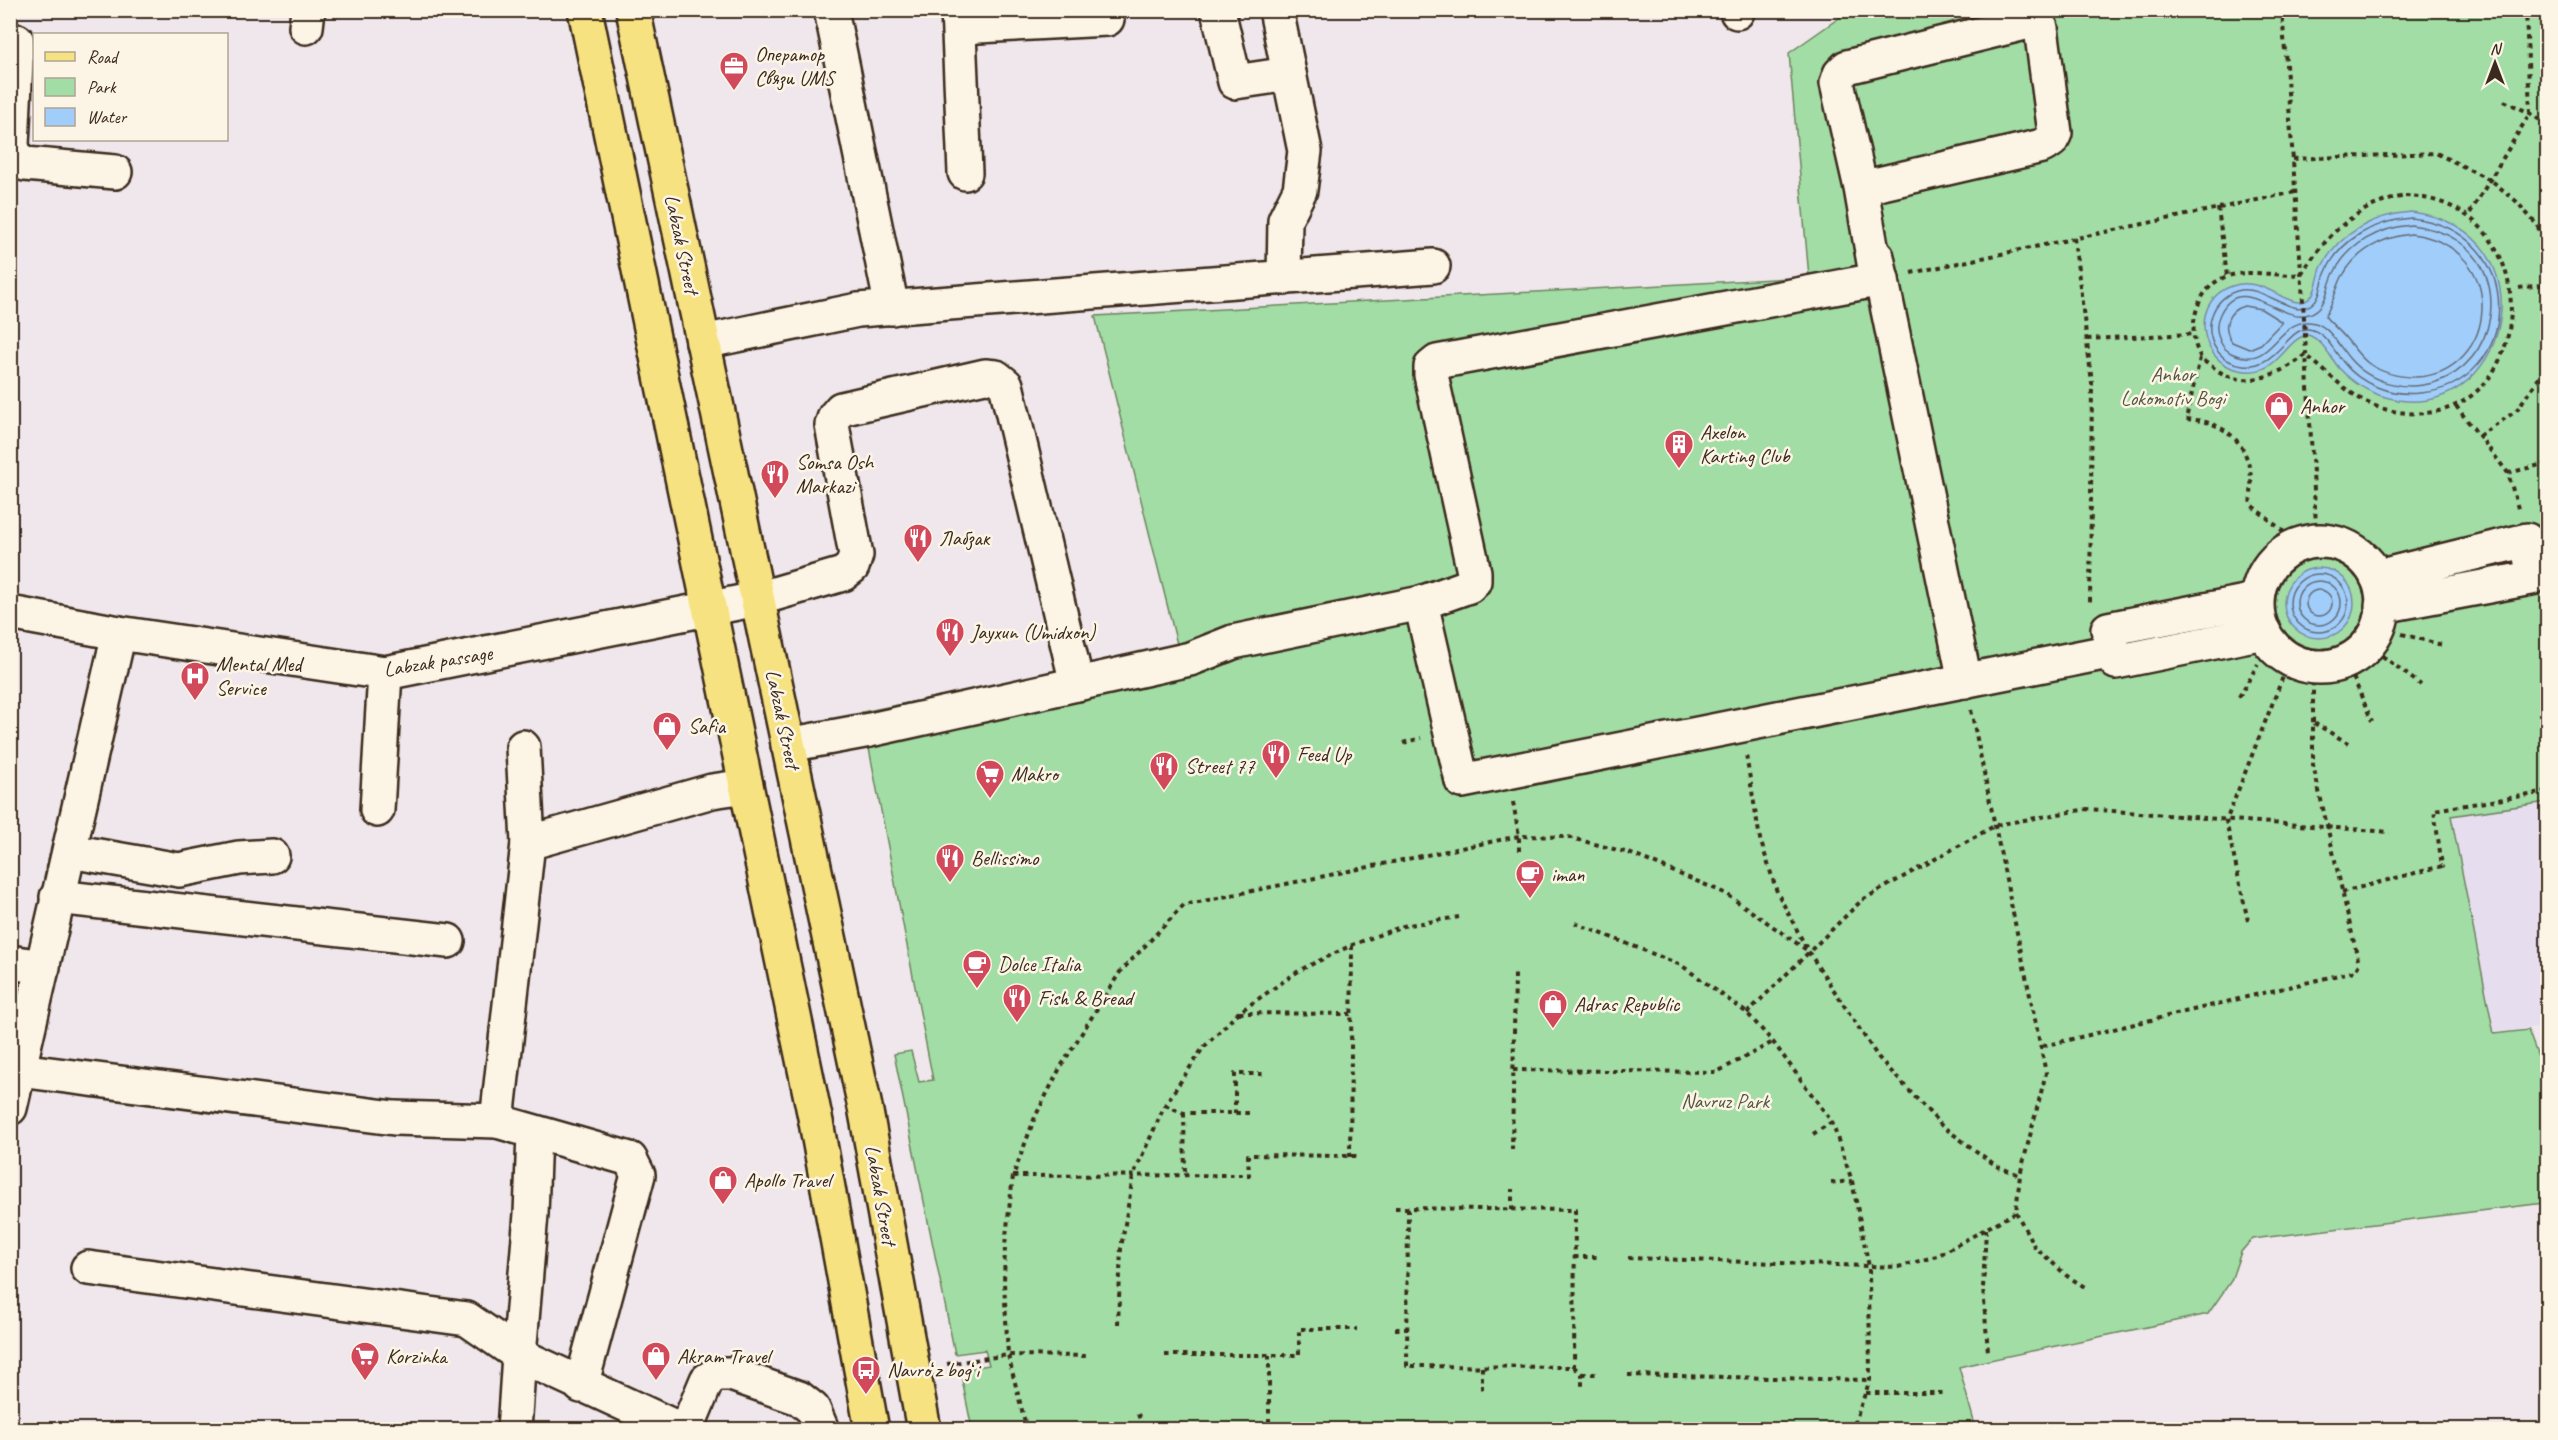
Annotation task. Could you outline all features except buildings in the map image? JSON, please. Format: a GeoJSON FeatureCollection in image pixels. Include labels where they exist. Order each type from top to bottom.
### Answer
{"type":"FeatureCollection","features":[{"type":"Feature","properties":{"kind":"main road"},"geometry":{"type":"LineString","coordinates":[[585,10],[816,1122],[872,1430]]}},
{"type":"Feature","properties":{"kind":"main road","name":"Labzak Street"},"geometry":{"type":"LineString","coordinates":[[633,10],[866,1112],[924,1430]]}},
{"type":"Feature","properties":{"kind":"main road"},"geometry":{"type":"LineString","coordinates":[[816,1122],[866,1112]]}},
{"type":"Feature","properties":{"kind":"street"},"geometry":{"type":"LineString","coordinates":[[831,10],[892,308]]}},
{"type":"Feature","properties":{"kind":"street"},"geometry":{"type":"LineString","coordinates":[[1218,10],[1235,82],[1289,74]]}},
{"type":"Feature","properties":{"kind":"street"},"geometry":{"type":"LineString","coordinates":[[1276,10],[1305,151],[1300,190],[1285,220],[1284,278]]}},
{"type":"Feature","properties":{"kind":"street"},"geometry":{"type":"LineString","coordinates":[[964,173],[959,19],[1107,19]]}},
{"type":"Feature","properties":{"kind":"street"},"geometry":{"type":"LineString","coordinates":[[1864,194],[2042,146],[2051,141],[2055,133],[2041,28],[2029,22],[1847,67],[1840,74],[1837,83],[1864,194],[1879,279],[1965,681]]}},
{"type":"Feature","properties":{"kind":"street"},"geometry":{"type":"LineString","coordinates":[[21,42],[12,145],[15,157],[25,164],[115,172]]}},
{"type":"Feature","properties":{"kind":"street"},"geometry":{"type":"LineString","coordinates":[[703,342],[858,310],[1433,267]]}},
{"type":"Feature","properties":{"kind":"street"},"geometry":{"type":"LineString","coordinates":[[788,745],[870,730],[1190,659],[1233,642],[1421,603],[1469,586],[1474,580],[1474,572],[1431,375],[1431,368],[1437,362],[1879,279]]}},
{"type":"Feature","properties":{"kind":"street","name":"Labzak passage"},"geometry":{"type":"LineString","coordinates":[[10,613],[119,633],[385,673],[757,599],[843,574],[852,567],[856,555],[832,425],[841,409],[985,376],[996,377],[1006,385],[1077,684]]}},
{"type":"Feature","properties":{"kind":"street"},"geometry":{"type":"LineString","coordinates":[[2370,623],[2366,560],[2349,548],[2329,541],[2308,543],[2288,549],[2272,562],[2261,580],[2256,600],[2258,621],[2284,650],[2321,668],[2370,623],[2535,554]]}},
{"type":"Feature","properties":{"kind":"street"},"geometry":{"type":"LineString","coordinates":[[2256,600],[2108,629],[2116,662],[2284,650]]}},
{"type":"Feature","properties":{"kind":"street"},"geometry":{"type":"LineString","coordinates":[[1421,603],[1462,781],[2113,651]]}},
{"type":"Feature","properties":{"kind":"street"},"geometry":{"type":"LineString","coordinates":[[10,1107],[119,633]]}},
{"type":"Feature","properties":{"kind":"street"},"geometry":{"type":"LineString","coordinates":[[377,810],[385,673]]}},
{"type":"Feature","properties":{"kind":"street"},"geometry":{"type":"LineString","coordinates":[[497,1121],[528,843],[524,747]]}},
{"type":"Feature","properties":{"kind":"street"},"geometry":{"type":"LineString","coordinates":[[528,843],[712,791],[746,786]]}},
{"type":"Feature","properties":{"kind":"street"},"geometry":{"type":"LineString","coordinates":[[70,851],[179,870],[239,858],[272,856]]}},
{"type":"Feature","properties":{"kind":"street"},"geometry":{"type":"LineString","coordinates":[[57,897],[448,941]]}},
{"type":"Feature","properties":{"kind":"street"},"geometry":{"type":"LineString","coordinates":[[10,962],[43,968]]}},
{"type":"Feature","properties":{"kind":"street"},"geometry":{"type":"LineString","coordinates":[[19,1070],[394,1118],[497,1121],[630,1159],[638,1175],[581,1386]]}},
{"type":"Feature","properties":{"kind":"street"},"geometry":{"type":"LineString","coordinates":[[514,1430],[531,1214],[534,1133]]}},
{"type":"Feature","properties":{"kind":"street"},"geometry":{"type":"LineString","coordinates":[[88,1268],[467,1319],[519,1355],[581,1386],[681,1430]]}},
{"type":"Feature","properties":{"kind":"street"},"geometry":{"type":"LineString","coordinates":[[686,1430],[707,1380],[717,1374],[731,1374],[799,1398],[813,1409],[822,1430]]}},
{"type":"Feature","properties":{"kind":"path"},"geometry":{"type":"LineString","coordinates":[[2282,10],[2306,352],[2308,543]]}},
{"type":"Feature","properties":{"kind":"path"},"geometry":{"type":"LineString","coordinates":[[2470,213],[2530,113],[2526,10]]}},
{"type":"Feature","properties":{"kind":"path"},"geometry":{"type":"LineString","coordinates":[[2504,101],[2530,113],[2547,126]]}},
{"type":"Feature","properties":{"kind":"path"},"geometry":{"type":"LineString","coordinates":[[2293,159],[2436,153],[2491,180],[2516,201],[2537,225],[2547,248]]}},
{"type":"Feature","properties":{"kind":"path"},"geometry":{"type":"LineString","coordinates":[[1879,279],[2295,192]]}},
{"type":"Feature","properties":{"kind":"path"},"geometry":{"type":"LineString","coordinates":[[2308,543],[2250,504],[2253,479],[2249,462],[2232,434],[2202,420],[2186,419],[2200,358],[2194,334],[2194,321],[2199,303],[2210,286],[2227,276],[2247,273],[2284,276],[2301,274],[2338,227],[2353,215],[2387,200],[2405,196],[2441,200],[2477,218]]}},
{"type":"Feature","properties":{"kind":"path"},"geometry":{"type":"LineString","coordinates":[[2218,208],[2227,276]]}},
{"type":"Feature","properties":{"kind":"path"},"geometry":{"type":"LineString","coordinates":[[2074,238],[2092,383],[2090,608]]}},
{"type":"Feature","properties":{"kind":"path"},"geometry":{"type":"LineString","coordinates":[[2518,280],[2519,298]]}},
{"type":"Feature","properties":{"kind":"path"},"geometry":{"type":"LineString","coordinates":[[2519,288],[2547,284]]}},
{"type":"Feature","properties":{"kind":"path"},"geometry":{"type":"LineString","coordinates":[[2086,339],[2194,334]]}},
{"type":"Feature","properties":{"kind":"path"},"geometry":{"type":"LineString","coordinates":[[2200,358],[2218,371],[2237,380],[2259,379],[2289,368],[2306,352]]}},
{"type":"Feature","properties":{"kind":"path"},"geometry":{"type":"LineString","coordinates":[[2306,352],[2355,397],[2387,410],[2422,414],[2456,406],[2485,387],[2506,361]]}},
{"type":"Feature","properties":{"kind":"path"},"geometry":{"type":"LineString","coordinates":[[2479,436],[2516,411],[2547,365]]}},
{"type":"Feature","properties":{"kind":"path"},"geometry":{"type":"LineString","coordinates":[[2456,406],[2508,473],[2535,554]]}},
{"type":"Feature","properties":{"kind":"path"},"geometry":{"type":"LineString","coordinates":[[2508,473],[2547,463]]}},
{"type":"Feature","properties":{"kind":"path"},"geometry":{"type":"LineString","coordinates":[[2370,623],[2442,645]]}},
{"type":"Feature","properties":{"kind":"path"},"geometry":{"type":"LineString","coordinates":[[2370,623],[2421,685]]}},
{"type":"Feature","properties":{"kind":"path"},"geometry":{"type":"LineString","coordinates":[[2370,623],[2372,721]]}},
{"type":"Feature","properties":{"kind":"path"},"geometry":{"type":"LineString","coordinates":[[2239,697],[2284,650]]}},
{"type":"Feature","properties":{"kind":"path"},"geometry":{"type":"LineString","coordinates":[[2043,1046],[2355,971],[2359,964],[2313,765],[2313,723],[2284,650]]}},
{"type":"Feature","properties":{"kind":"path"},"geometry":{"type":"LineString","coordinates":[[2248,921],[2226,821],[2284,650]]}},
{"type":"Feature","properties":{"kind":"path"},"geometry":{"type":"LineString","coordinates":[[1965,681],[2043,1046],[2046,1073],[2020,1175],[2016,1212],[2034,1246],[2067,1276],[2088,1290]]}},
{"type":"Feature","properties":{"kind":"path"},"geometry":{"type":"LineString","coordinates":[[2313,723],[2348,743]]}},
{"type":"Feature","properties":{"kind":"path"},"geometry":{"type":"LineString","coordinates":[[1741,725],[1760,839],[1777,892],[1808,951],[1878,1057],[1942,1126],[1998,1167],[2020,1175]]}},
{"type":"Feature","properties":{"kind":"path"},"geometry":{"type":"LineString","coordinates":[[2342,892],[2442,866],[2434,810],[2547,792]]}},
{"type":"Feature","properties":{"kind":"path"},"geometry":{"type":"LineString","coordinates":[[1747,1013],[1862,900],[1996,825],[2087,809],[2390,832]]}},
{"type":"Feature","properties":{"kind":"path"},"geometry":{"type":"LineString","coordinates":[[1027,1430],[1008,1355],[1004,1283],[1005,1245],[1013,1176],[1035,1117],[1060,1068],[1120,972],[1184,905],[1519,836],[1568,837],[1629,853],[1725,893],[1808,951]]}},
{"type":"Feature","properties":{"kind":"path"},"geometry":{"type":"LineString","coordinates":[[1519,836],[1519,855]]}},
{"type":"Feature","properties":{"kind":"path"},"geometry":{"type":"LineString","coordinates":[[1119,1324],[1121,1248],[1133,1176],[1165,1105],[1203,1048],[1238,1013],[1300,970],[1352,945],[1404,926],[1459,917]]}},
{"type":"Feature","properties":{"kind":"path"},"geometry":{"type":"LineString","coordinates":[[1575,923],[1682,965],[1747,1013],[1773,1042],[1832,1122],[1852,1181],[1869,1267],[1870,1380],[1852,1430]]}},
{"type":"Feature","properties":{"kind":"path"},"geometry":{"type":"LineString","coordinates":[[1350,1157],[1352,945]]}},
{"type":"Feature","properties":{"kind":"path"},"geometry":{"type":"LineString","coordinates":[[1512,1150],[1515,974]]}},
{"type":"Feature","properties":{"kind":"path"},"geometry":{"type":"LineString","coordinates":[[1238,1013],[1351,1014]]}},
{"type":"Feature","properties":{"kind":"path"},"geometry":{"type":"LineString","coordinates":[[1513,1070],[1717,1072],[1773,1042]]}},
{"type":"Feature","properties":{"kind":"path"},"geometry":{"type":"LineString","coordinates":[[1235,1114],[1235,1074],[1266,1074]]}},
{"type":"Feature","properties":{"kind":"path"},"geometry":{"type":"LineString","coordinates":[[1165,1105],[1184,1113],[1250,1113]]}},
{"type":"Feature","properties":{"kind":"path"},"geometry":{"type":"LineString","coordinates":[[1184,1113],[1185,1176]]}},
{"type":"Feature","properties":{"kind":"path"},"geometry":{"type":"LineString","coordinates":[[1813,1134],[1832,1122]]}},
{"type":"Feature","properties":{"kind":"path"},"geometry":{"type":"LineString","coordinates":[[1013,1176],[1249,1175],[1248,1155],[1357,1156]]}},
{"type":"Feature","properties":{"kind":"path"},"geometry":{"type":"LineString","coordinates":[[1831,1183],[1852,1181]]}},
{"type":"Feature","properties":{"kind":"path"},"geometry":{"type":"LineString","coordinates":[[1512,1189],[1512,1210]]}},
{"type":"Feature","properties":{"kind":"path"},"geometry":{"type":"LineString","coordinates":[[1395,1208],[1575,1210],[1574,1367]]}},
{"type":"Feature","properties":{"kind":"path"},"geometry":{"type":"LineString","coordinates":[[1408,1209],[1407,1366],[1574,1367],[1582,1374],[1597,1374]]}},
{"type":"Feature","properties":{"kind":"path"},"geometry":{"type":"LineString","coordinates":[[1628,1258],[1898,1267],[1937,1256],[2016,1212]]}},
{"type":"Feature","properties":{"kind":"path"},"geometry":{"type":"LineString","coordinates":[[1986,1229],[1983,1288],[1988,1352]]}},
{"type":"Feature","properties":{"kind":"path"},"geometry":{"type":"LineString","coordinates":[[1574,1257],[1598,1257]]}},
{"type":"Feature","properties":{"kind":"path"},"geometry":{"type":"LineString","coordinates":[[1165,1355],[1299,1355],[1299,1329],[1357,1329]]}},
{"type":"Feature","properties":{"kind":"path"},"geometry":{"type":"LineString","coordinates":[[1395,1329],[1408,1329]]}},
{"type":"Feature","properties":{"kind":"path"},"geometry":{"type":"LineString","coordinates":[[947,1364],[1008,1355],[1090,1356]]}},
{"type":"Feature","properties":{"kind":"path"},"geometry":{"type":"LineString","coordinates":[[1269,1355],[1269,1430]]}},
{"type":"Feature","properties":{"kind":"path"},"geometry":{"type":"LineString","coordinates":[[1482,1367],[1482,1392]]}},
{"type":"Feature","properties":{"kind":"path"},"geometry":{"type":"LineString","coordinates":[[1582,1374],[1582,1387]]}},
{"type":"Feature","properties":{"kind":"path"},"geometry":{"type":"LineString","coordinates":[[1628,1376],[1870,1380]]}},
{"type":"Feature","properties":{"kind":"path"},"geometry":{"type":"LineString","coordinates":[[1866,1393],[1947,1393]]}},
{"type":"Feature","properties":{"kind":"path"},"geometry":{"type":"LineString","coordinates":[[1138,1414],[1144,1430]]}},
{"type":"Feature","properties":{"kind":"shaded area"},"geometry":{"type":"Polygon","coordinates":[[[2547,802],[2547,1025],[2494,1034],[2450,815],[2547,802]]]}},
{"type":"Feature","properties":{"kind":"shaded area"},"geometry":{"type":"Polygon","coordinates":[[[11,973],[27,976],[11,1055],[11,973]]]}},
{"type":"Feature","properties":{"kind":"green space","name":"Anhor Lokomotiv Bogi"},"geometry":{"type":"Polygon","coordinates":[[[1849,11],[2547,11],[2547,802],[2451,816],[2494,1034],[2528,1030],[2547,1081],[2548,1198],[2544,1203],[2252,1239],[2241,1252],[2231,1281],[2208,1314],[1959,1367],[1976,1429],[972,1429],[960,1370],[989,1365],[985,1350],[955,1354],[894,1054],[911,1051],[919,1082],[933,1080],[862,712],[1178,648],[1095,316],[1809,277],[1789,53],[1849,11]]]}},
{"type":"Feature","properties":{"kind":"water"},"geometry":{"type":"Polygon","coordinates":[[[2411,212],[2457,227],[2486,253],[2500,288],[2499,324],[2486,359],[2462,385],[2427,400],[2385,397],[2366,389],[2349,377],[2339,368],[2322,345],[2308,335],[2293,343],[2272,364],[2263,369],[2239,370],[2225,365],[2215,355],[2208,344],[2204,330],[2205,317],[2210,304],[2219,293],[2232,286],[2244,284],[2264,288],[2290,300],[2305,301],[2312,295],[2322,266],[2330,254],[2349,235],[2372,221],[2411,212]]]}},
{"type":"Feature","properties":{"kind":"water"},"geometry":{"type":"Polygon","coordinates":[[[2326,568],[2339,574],[2348,583],[2352,589],[2354,603],[2352,617],[2344,628],[2333,636],[2312,638],[2294,628],[2286,617],[2284,596],[2294,578],[2305,570],[2326,568]]]}},
{"type":"Feature","properties":{"kind":"place","name":"Оператор Связи UMS"},"geometry":{"type":"Point","coordinates":[734,92]}},
{"type":"Feature","properties":{"kind":"place","name":"Anhor"},"geometry":{"type":"Point","coordinates":[2279,432]}},
{"type":"Feature","properties":{"kind":"place","name":"Axelon Karting Club"},"geometry":{"type":"Point","coordinates":[1679,470]}},
{"type":"Feature","properties":{"kind":"place","name":"Somsa Osh Markazi"},"geometry":{"type":"Point","coordinates":[775,500]}},
{"type":"Feature","properties":{"kind":"place","name":"Лабзак"},"geometry":{"type":"Point","coordinates":[918,564]}},
{"type":"Feature","properties":{"kind":"place","name":"Jayxun (Umidxon)"},"geometry":{"type":"Point","coordinates":[950,658]}},
{"type":"Feature","properties":{"kind":"place","name":"Mental Med Service"},"geometry":{"type":"Point","coordinates":[195,702]}},
{"type":"Feature","properties":{"kind":"place","name":"Safia"},"geometry":{"type":"Point","coordinates":[667,752]}},
{"type":"Feature","properties":{"kind":"place","name":"Feed Up"},"geometry":{"type":"Point","coordinates":[1276,780]}},
{"type":"Feature","properties":{"kind":"place","name":"Street 77"},"geometry":{"type":"Point","coordinates":[1164,792]}},
{"type":"Feature","properties":{"kind":"place","name":"Makro"},"geometry":{"type":"Point","coordinates":[990,800]}},
{"type":"Feature","properties":{"kind":"place","name":"Bellissimo"},"geometry":{"type":"Point","coordinates":[950,884]}},
{"type":"Feature","properties":{"kind":"place","name":"iman"},"geometry":{"type":"Point","coordinates":[1530,900]}},
{"type":"Feature","properties":{"kind":"place","name":"Dolce Italia"},"geometry":{"type":"Point","coordinates":[977,990]}},
{"type":"Feature","properties":{"kind":"place","name":"Fish & Bread"},"geometry":{"type":"Point","coordinates":[1017,1024]}},
{"type":"Feature","properties":{"kind":"place","name":"Adras Republic"},"geometry":{"type":"Point","coordinates":[1553,1030]}},
{"type":"Feature","properties":{"kind":"place","name":"Apollo Travel"},"geometry":{"type":"Point","coordinates":[723,1206]}},
{"type":"Feature","properties":{"kind":"place","name":"Korzinka"},"geometry":{"type":"Point","coordinates":[365,1382]}},
{"type":"Feature","properties":{"kind":"place","name":"Akram Travel"},"geometry":{"type":"Point","coordinates":[656,1382]}},
{"type":"Feature","properties":{"kind":"place","name":"Navroʻz bogʻi"},"geometry":{"type":"Point","coordinates":[866,1396]}},
{"type":"Feature","properties":{"kind":"park label","name":"Navruz Park"},"geometry":{"type":"Point","coordinates":[1725,1101]}}]}
